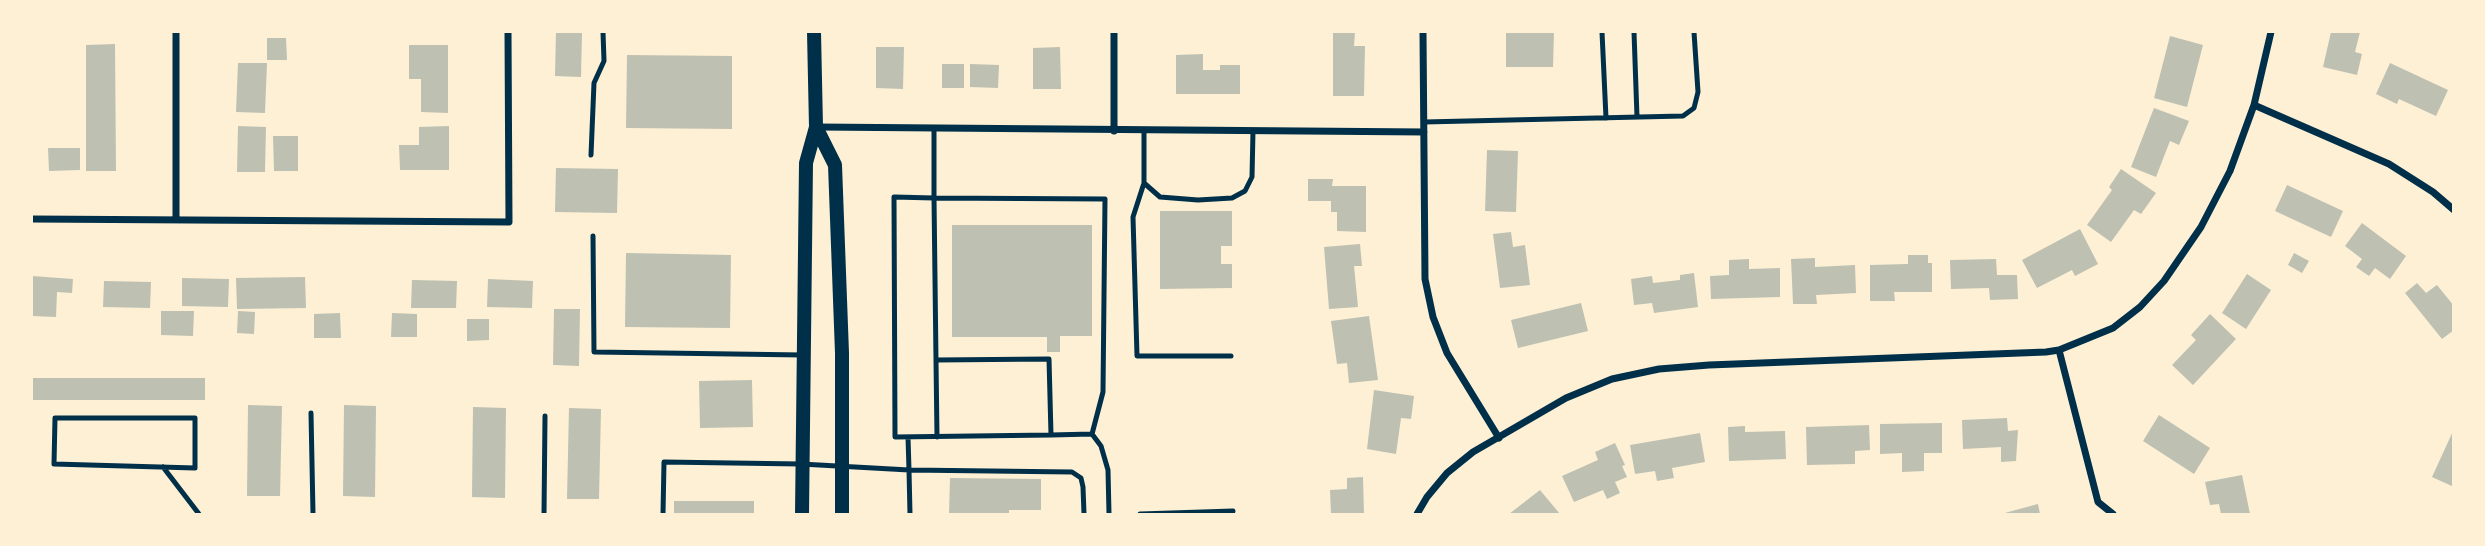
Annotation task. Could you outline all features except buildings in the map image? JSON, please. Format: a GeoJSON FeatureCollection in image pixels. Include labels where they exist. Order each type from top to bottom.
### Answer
{"type":"FeatureCollection","features":[{"type":"Feature","properties":{"kind":"main road"},"geometry":{"type":"LineString","coordinates":[[802,514],[806,163],[816,127],[814,32]]}},
{"type":"Feature","properties":{"kind":"main road"},"geometry":{"type":"LineString","coordinates":[[816,127],[835,166],[842,354],[842,514]]}},
{"type":"Feature","properties":{"kind":"street"},"geometry":{"type":"LineString","coordinates":[[176,32],[176,219]]}},
{"type":"Feature","properties":{"kind":"street"},"geometry":{"type":"LineString","coordinates":[[32,219],[509,222],[508,32]]}},
{"type":"Feature","properties":{"kind":"street"},"geometry":{"type":"LineString","coordinates":[[1114,32],[1114,131]]}},
{"type":"Feature","properties":{"kind":"street"},"geometry":{"type":"LineString","coordinates":[[1423,32],[1425,279],[1433,317],[1459,375],[1499,438]]}},
{"type":"Feature","properties":{"kind":"street"},"geometry":{"type":"LineString","coordinates":[[1417,514],[1447,473],[1473,452],[1566,398],[1612,379],[1659,369],[1709,365],[2016,355],[2059,350],[2113,328],[2140,307],[2164,281],[2201,227],[2230,170],[2255,105],[2271,32]]}},
{"type":"Feature","properties":{"kind":"street"},"geometry":{"type":"LineString","coordinates":[[2255,105],[2389,164],[2433,192],[2454,211]]}},
{"type":"Feature","properties":{"kind":"street"},"geometry":{"type":"LineString","coordinates":[[816,127],[1423,132]]}},
{"type":"Feature","properties":{"kind":"street"},"geometry":{"type":"LineString","coordinates":[[2059,350],[2098,502],[2113,514]]}},
{"type":"Feature","properties":{"kind":"lane"},"geometry":{"type":"LineString","coordinates":[[591,155],[594,83],[604,61],[603,32]]}},
{"type":"Feature","properties":{"kind":"lane"},"geometry":{"type":"LineString","coordinates":[[1602,32],[1606,118]]}},
{"type":"Feature","properties":{"kind":"lane"},"geometry":{"type":"LineString","coordinates":[[1634,32],[1637,117]]}},
{"type":"Feature","properties":{"kind":"lane"},"geometry":{"type":"LineString","coordinates":[[1423,122],[1683,116],[1694,108],[1698,92],[1694,32]]}},
{"type":"Feature","properties":{"kind":"lane"},"geometry":{"type":"LineString","coordinates":[[934,129],[937,437]]}},
{"type":"Feature","properties":{"kind":"lane"},"geometry":{"type":"LineString","coordinates":[[1144,131],[1144,183],[1133,217],[1137,356],[1231,356]]}},
{"type":"Feature","properties":{"kind":"lane"},"geometry":{"type":"LineString","coordinates":[[1144,183],[1160,197],[1198,200],[1233,198],[1245,191],[1252,177],[1253,131]]}},
{"type":"Feature","properties":{"kind":"lane"},"geometry":{"type":"LineString","coordinates":[[894,197],[1105,199],[1103,391],[1092,434],[895,437],[894,197]]}},
{"type":"Feature","properties":{"kind":"lane"},"geometry":{"type":"LineString","coordinates":[[593,236],[594,352],[803,355]]}},
{"type":"Feature","properties":{"kind":"lane"},"geometry":{"type":"LineString","coordinates":[[936,360],[1049,359],[1051,435]]}},
{"type":"Feature","properties":{"kind":"lane"},"geometry":{"type":"LineString","coordinates":[[311,413],[313,514]]}},
{"type":"Feature","properties":{"kind":"lane"},"geometry":{"type":"LineString","coordinates":[[544,514],[545,416]]}},
{"type":"Feature","properties":{"kind":"lane"},"geometry":{"type":"LineString","coordinates":[[55,418],[195,418],[195,468],[163,467],[54,464],[55,418]]}},
{"type":"Feature","properties":{"kind":"lane"},"geometry":{"type":"LineString","coordinates":[[1092,434],[1101,446],[1108,470],[1109,514]]}},
{"type":"Feature","properties":{"kind":"lane"},"geometry":{"type":"LineString","coordinates":[[908,437],[910,514]]}},
{"type":"Feature","properties":{"kind":"lane"},"geometry":{"type":"LineString","coordinates":[[663,514],[664,462],[1072,472],[1081,478],[1084,514]]}},
{"type":"Feature","properties":{"kind":"lane"},"geometry":{"type":"LineString","coordinates":[[163,467],[199,514]]}},
{"type":"Feature","properties":{"kind":"lane"},"geometry":{"type":"LineString","coordinates":[[1140,514],[1233,511]]}}]}
